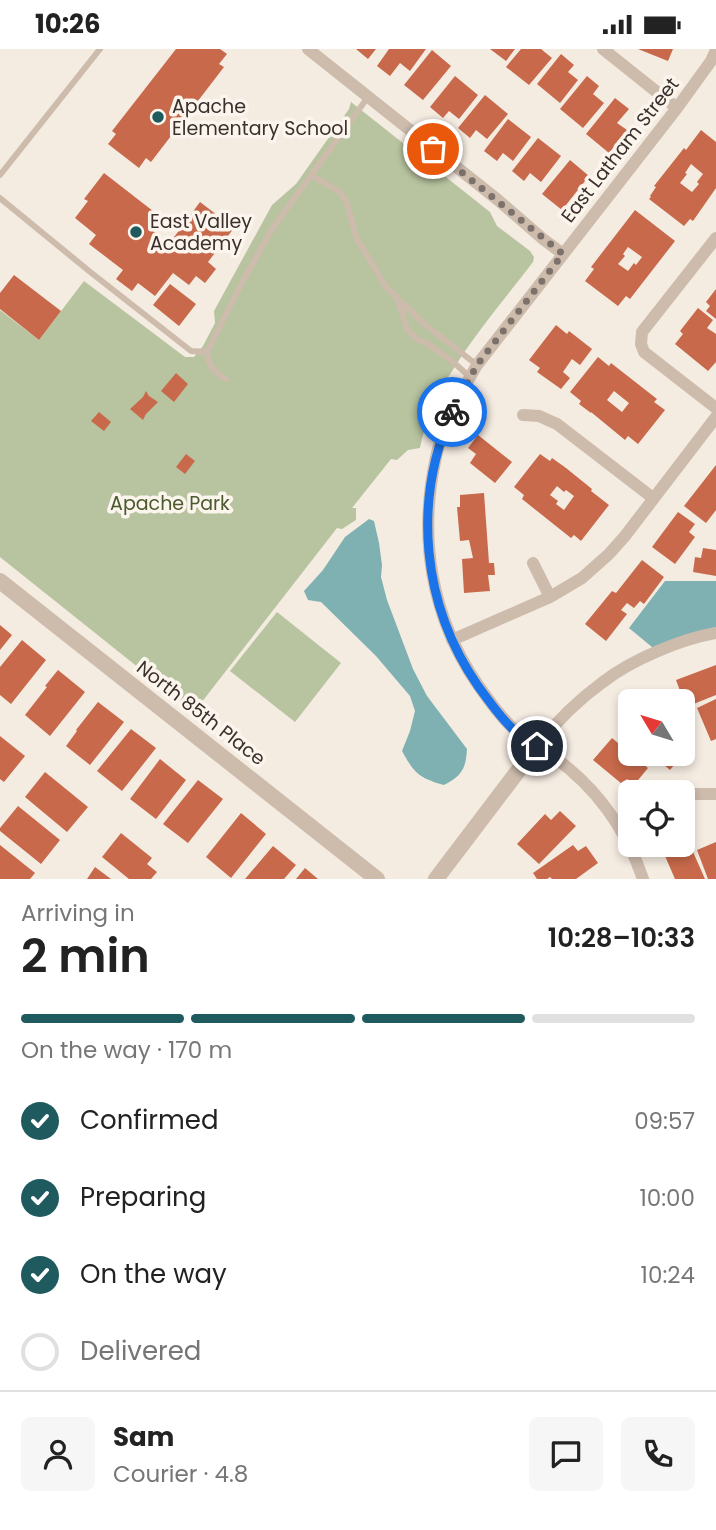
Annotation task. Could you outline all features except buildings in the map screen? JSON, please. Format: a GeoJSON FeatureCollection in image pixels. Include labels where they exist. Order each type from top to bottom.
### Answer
{"type":"FeatureCollection","features":[{"type":"Feature","properties":{"kind":"street"},"geometry":{"type":"LineString","coordinates":[[308,49],[563,254]]}},
{"type":"Feature","properties":{"kind":"street"},"geometry":{"type":"LineString","coordinates":[[603,49],[677,108]]}},
{"type":"Feature","properties":{"kind":"street","name":"East Latham Street"},"geometry":{"type":"LineString","coordinates":[[618,816],[583,781],[516,731],[489,701],[464,665],[452,640],[434,587],[428,555],[432,478],[446,425],[473,371],[677,108],[716,50]]}},
{"type":"Feature","properties":{"kind":"street"},"geometry":{"type":"LineString","coordinates":[[716,238],[642,333],[641,344],[644,352],[716,408]]}},
{"type":"Feature","properties":{"kind":"street"},"geometry":{"type":"LineString","coordinates":[[523,415],[539,416],[557,424],[653,498]]}},
{"type":"Feature","properties":{"kind":"street"},"geometry":{"type":"LineString","coordinates":[[452,640],[550,597],[582,578],[625,536],[716,417]]}},
{"type":"Feature","properties":{"kind":"street"},"geometry":{"type":"LineString","coordinates":[[533,563],[550,597]]}},
{"type":"Feature","properties":{"kind":"street","name":"North 85th Place"},"geometry":{"type":"LineString","coordinates":[[0,581],[377,879]]}},
{"type":"Feature","properties":{"kind":"street"},"geometry":{"type":"LineString","coordinates":[[436,879],[537,746],[559,721],[604,681],[631,664],[681,642],[716,633]]}},
{"type":"Feature","properties":{"kind":"street"},"geometry":{"type":"LineString","coordinates":[[695,794],[716,794]]}},
{"type":"Feature","properties":{"kind":"street","name":"East Latham Street"},"geometry":{"type":"LineString","coordinates":[[635,857],[643,879]]}},
{"type":"Feature","properties":{"kind":"lane"},"geometry":{"type":"LineString","coordinates":[[0,175],[100,49]]}},
{"type":"Feature","properties":{"kind":"lane"},"geometry":{"type":"LineString","coordinates":[[226,379],[215,373],[208,361],[207,352],[269,235],[368,97]]}},
{"type":"Feature","properties":{"kind":"lane"},"geometry":{"type":"LineString","coordinates":[[311,175],[340,193],[346,201],[363,252],[386,287],[473,371]]}},
{"type":"Feature","properties":{"kind":"lane"},"geometry":{"type":"LineString","coordinates":[[0,198],[191,351],[207,352]]}},
{"type":"Feature","properties":{"kind":"lane"},"geometry":{"type":"LineString","coordinates":[[397,296],[407,329],[418,340],[473,371]]}},
{"type":"Feature","properties":{"kind":"green space","name":"Apache Park"},"geometry":{"type":"Polygon","coordinates":[[[351,102],[490,212],[497,226],[530,251],[534,257],[533,262],[451,374],[437,398],[420,448],[408,450],[397,460],[391,459],[352,508],[356,508],[356,520],[342,529],[337,528],[194,712],[0,557],[0,310],[39,340],[84,281],[185,357],[194,357],[215,323],[214,311],[272,205],[296,184],[349,109],[351,102]]]}},
{"type":"Feature","properties":{"kind":"green space"},"geometry":{"type":"Polygon","coordinates":[[[277,612],[341,663],[295,722],[230,671],[277,612]]]}},
{"type":"Feature","properties":{"kind":"water"},"geometry":{"type":"Polygon","coordinates":[[[369,519],[374,521],[379,543],[381,577],[387,600],[413,669],[427,696],[467,749],[462,771],[444,785],[418,774],[402,751],[415,711],[410,696],[376,656],[321,602],[308,600],[304,591],[323,570],[345,537],[369,519]]]}},
{"type":"Feature","properties":{"kind":"water"},"geometry":{"type":"Polygon","coordinates":[[[665,581],[716,581],[716,633],[658,652],[629,628],[665,581]]]}},
{"type":"Feature","properties":{"kind":"way so far"},"geometry":{"type":"LineString","coordinates":[[433,149],[563,254],[477,365],[452,412]]}},
{"type":"Feature","properties":{"kind":"place","name":"Apache Elementary School"},"geometry":{"type":"Point","coordinates":[158,117]}},
{"type":"Feature","properties":{"kind":"place","name":"East Valley Academy"},"geometry":{"type":"Point","coordinates":[136,232]}},
{"type":"Feature","properties":{"kind":"route"},"geometry":{"type":"LineString","coordinates":[[452,412],[436,455],[432,478],[428,555],[434,587],[442,614],[464,665],[489,701],[516,731],[537,746]]}}]}
